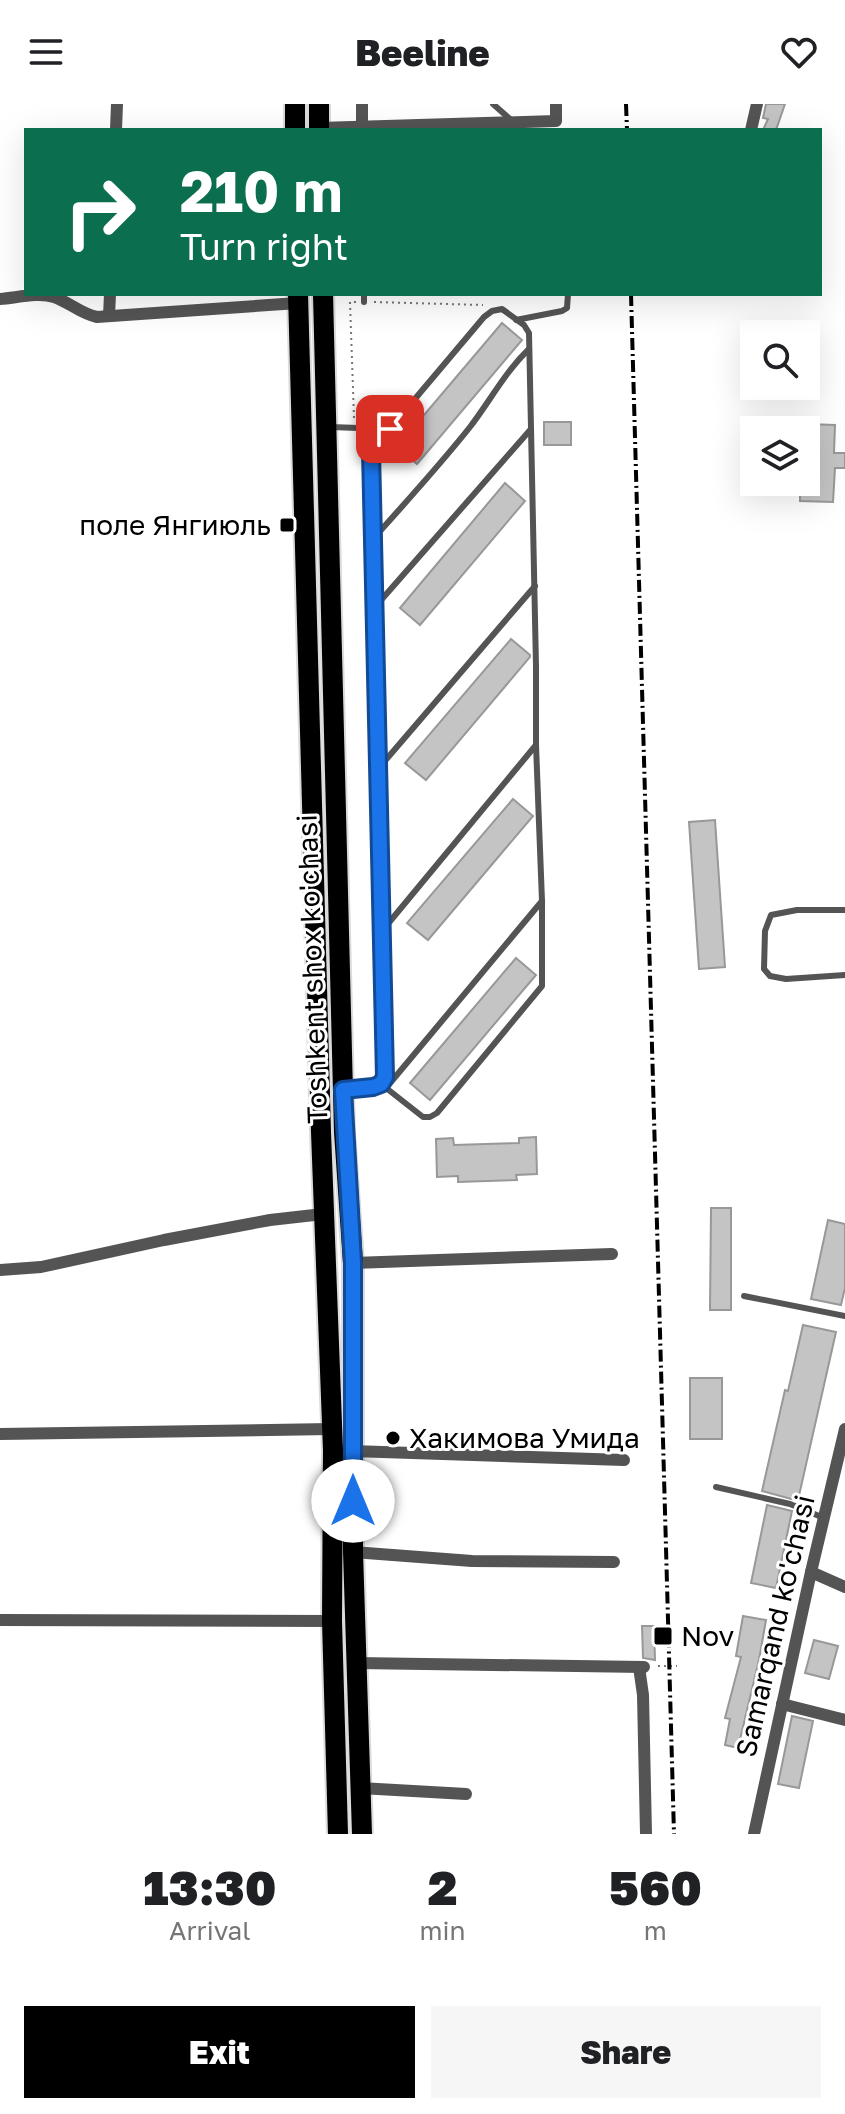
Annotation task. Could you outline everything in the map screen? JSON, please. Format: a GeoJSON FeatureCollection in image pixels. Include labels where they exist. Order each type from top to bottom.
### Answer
{"type":"FeatureCollection","features":[{"type":"Feature","properties":{"kind":"main road"},"geometry":{"type":"LineString","coordinates":[[295,104],[295,128]]}},
{"type":"Feature","properties":{"kind":"main road"},"geometry":{"type":"LineString","coordinates":[[319,104],[319,128]]}},
{"type":"Feature","properties":{"kind":"main road","name":"Toshkent shox ko'chasi"},"geometry":{"type":"LineString","coordinates":[[323,296],[344,1132],[353,1263],[353,1552],[362,1834]]}},
{"type":"Feature","properties":{"kind":"main road","name":"Toshkent shox ko'chasi"},"geometry":{"type":"LineString","coordinates":[[298,299],[331,1429],[338,1834]]}},
{"type":"Feature","properties":{"kind":"main road"},"geometry":{"type":"LineString","coordinates":[[321,1132],[344,1132]]}},
{"type":"Feature","properties":{"kind":"street"},"geometry":{"type":"LineString","coordinates":[[116,128],[117,104]]}},
{"type":"Feature","properties":{"kind":"street"},"geometry":{"type":"LineString","coordinates":[[362,104],[362,128],[514,122],[560,125],[556,104]]}},
{"type":"Feature","properties":{"kind":"street"},"geometry":{"type":"LineString","coordinates":[[751,128],[757,104]]}},
{"type":"Feature","properties":{"kind":"street"},"geometry":{"type":"LineString","coordinates":[[0,299],[32,296]]}},
{"type":"Feature","properties":{"kind":"street"},"geometry":{"type":"LineString","coordinates":[[48,296],[90,315],[109,316],[298,299]]}},
{"type":"Feature","properties":{"kind":"street"},"geometry":{"type":"LineString","coordinates":[[109,316],[110,296]]}},
{"type":"Feature","properties":{"kind":"street"},"geometry":{"type":"LineString","coordinates":[[0,1270],[41,1267],[224,1228],[323,1214]]}},
{"type":"Feature","properties":{"kind":"street"},"geometry":{"type":"LineString","coordinates":[[353,1263],[612,1254]]}},
{"type":"Feature","properties":{"kind":"street"},"geometry":{"type":"LineString","coordinates":[[0,1434],[331,1429]]}},
{"type":"Feature","properties":{"kind":"street","name":"Samarqand ko'chasi"},"geometry":{"type":"LineString","coordinates":[[754,1834],[845,1429]]}},
{"type":"Feature","properties":{"kind":"street"},"geometry":{"type":"LineString","coordinates":[[352,1451],[624,1460]]}},
{"type":"Feature","properties":{"kind":"street"},"geometry":{"type":"LineString","coordinates":[[353,1552],[472,1561],[614,1562]]}},
{"type":"Feature","properties":{"kind":"street"},"geometry":{"type":"LineString","coordinates":[[811,1572],[845,1587]]}},
{"type":"Feature","properties":{"kind":"street"},"geometry":{"type":"LineString","coordinates":[[0,1620],[332,1621]]}},
{"type":"Feature","properties":{"kind":"street"},"geometry":{"type":"LineString","coordinates":[[356,1663],[642,1667],[646,1834]]}},
{"type":"Feature","properties":{"kind":"street"},"geometry":{"type":"LineString","coordinates":[[782,1704],[845,1720]]}},
{"type":"Feature","properties":{"kind":"street"},"geometry":{"type":"LineString","coordinates":[[360,1788],[466,1794]]}},
{"type":"Feature","properties":{"kind":"lane"},"geometry":{"type":"LineString","coordinates":[[493,104],[514,122]]}},
{"type":"Feature","properties":{"kind":"lane"},"geometry":{"type":"LineString","coordinates":[[516,320],[562,311],[567,308],[568,296]]}},
{"type":"Feature","properties":{"kind":"lane"},"geometry":{"type":"LineString","coordinates":[[343,1090],[384,1086],[423,1117],[430,1117],[437,1113],[542,986],[529,333],[524,325],[502,309],[484,317],[371,451]]}},
{"type":"Feature","properties":{"kind":"lane"},"geometry":{"type":"LineString","coordinates":[[373,539],[430,476],[514,364],[529,349]]}},
{"type":"Feature","properties":{"kind":"lane"},"geometry":{"type":"LineString","coordinates":[[327,427],[359,428],[366,436],[371,451],[384,1086]]}},
{"type":"Feature","properties":{"kind":"lane"},"geometry":{"type":"LineString","coordinates":[[375,608],[531,429]]}},
{"type":"Feature","properties":{"kind":"lane"},"geometry":{"type":"LineString","coordinates":[[378,769],[535,586]]}},
{"type":"Feature","properties":{"kind":"lane"},"geometry":{"type":"LineString","coordinates":[[382,931],[536,745]]}},
{"type":"Feature","properties":{"kind":"lane"},"geometry":{"type":"LineString","coordinates":[[384,1086],[542,901]]}},
{"type":"Feature","properties":{"kind":"lane"},"geometry":{"type":"LineString","coordinates":[[845,910],[797,910],[771,915],[765,931],[764,969],[770,976],[786,979],[845,975]]}},
{"type":"Feature","properties":{"kind":"lane"},"geometry":{"type":"LineString","coordinates":[[744,1296],[845,1316]]}},
{"type":"Feature","properties":{"kind":"lane"},"geometry":{"type":"LineString","coordinates":[[716,1487],[790,1504],[824,1518]]}},
{"type":"Feature","properties":{"kind":"path"},"geometry":{"type":"LineString","coordinates":[[354,427],[350,302],[364,298],[481,304],[492,311]]}},
{"type":"Feature","properties":{"kind":"path"},"geometry":{"type":"LineString","coordinates":[[642,1667],[677,1666]]}},
{"type":"Feature","properties":{"kind":"building"},"geometry":{"type":"Polygon","coordinates":[[[766,104],[785,104],[777,128],[764,128],[768,119],[763,118],[766,104]]]}},
{"type":"Feature","properties":{"kind":"building"},"geometry":{"type":"Polygon","coordinates":[[[502,323],[522,340],[417,464],[397,447],[502,323]]]}},
{"type":"Feature","properties":{"kind":"building"},"geometry":{"type":"Polygon","coordinates":[[[544,422],[571,422],[571,445],[544,445],[544,422]]]}},
{"type":"Feature","properties":{"kind":"building"},"geometry":{"type":"Polygon","coordinates":[[[820,424],[835,425],[834,453],[845,453],[845,468],[835,468],[833,502],[800,501],[800,496],[820,496],[820,424]]]}},
{"type":"Feature","properties":{"kind":"building"},"geometry":{"type":"Polygon","coordinates":[[[505,483],[525,501],[420,625],[400,608],[505,483]]]}},
{"type":"Feature","properties":{"kind":"building"},"geometry":{"type":"Polygon","coordinates":[[[511,639],[530,657],[426,780],[405,763],[511,639]]]}},
{"type":"Feature","properties":{"kind":"building"},"geometry":{"type":"Polygon","coordinates":[[[513,799],[533,816],[428,940],[407,923],[513,799]]]}},
{"type":"Feature","properties":{"kind":"building"},"geometry":{"type":"Polygon","coordinates":[[[715,820],[725,967],[699,969],[689,822],[715,820]]]}},
{"type":"Feature","properties":{"kind":"building"},"geometry":{"type":"Polygon","coordinates":[[[516,958],[536,975],[430,1100],[410,1083],[516,958]]]}},
{"type":"Feature","properties":{"kind":"building"},"geometry":{"type":"Polygon","coordinates":[[[536,1137],[537,1174],[516,1175],[517,1180],[458,1182],[458,1176],[437,1177],[436,1139],[453,1138],[454,1145],[519,1143],[519,1138],[536,1137]]]}},
{"type":"Feature","properties":{"kind":"building"},"geometry":{"type":"Polygon","coordinates":[[[711,1208],[731,1208],[731,1310],[710,1310],[711,1208]]]}},
{"type":"Feature","properties":{"kind":"building"},"geometry":{"type":"Polygon","coordinates":[[[828,1220],[845,1224],[845,1288],[841,1305],[811,1299],[828,1220]]]}},
{"type":"Feature","properties":{"kind":"building"},"geometry":{"type":"Polygon","coordinates":[[[803,1325],[836,1332],[798,1500],[795,1500],[762,1491],[803,1325]]]}},
{"type":"Feature","properties":{"kind":"building"},"geometry":{"type":"Polygon","coordinates":[[[690,1378],[722,1378],[722,1439],[690,1439],[690,1378]]]}},
{"type":"Feature","properties":{"kind":"building"},"geometry":{"type":"Polygon","coordinates":[[[767,1505],[792,1511],[776,1588],[751,1583],[767,1505]]]}},
{"type":"Feature","properties":{"kind":"building"},"geometry":{"type":"Polygon","coordinates":[[[743,1616],[766,1620],[738,1748],[725,1745],[730,1719],[725,1718],[741,1657],[736,1656],[743,1616]]]}},
{"type":"Feature","properties":{"kind":"building"},"geometry":{"type":"Polygon","coordinates":[[[642,1626],[654,1626],[655,1660],[643,1658],[642,1626]]]}},
{"type":"Feature","properties":{"kind":"building"},"geometry":{"type":"Polygon","coordinates":[[[814,1640],[838,1646],[829,1679],[805,1673],[814,1640]]]}},
{"type":"Feature","properties":{"kind":"building"},"geometry":{"type":"Polygon","coordinates":[[[792,1716],[813,1721],[799,1788],[778,1784],[792,1716]]]}},
{"type":"Feature","properties":{"kind":"railway"},"geometry":{"type":"LineString","coordinates":[[626,104],[627,128]]}},
{"type":"Feature","properties":{"kind":"railway"},"geometry":{"type":"LineString","coordinates":[[631,296],[674,1834]]}},
{"type":"Feature","properties":{"kind":"place","name":"поле Янгиюль"},"geometry":{"type":"Point","coordinates":[287,525]}},
{"type":"Feature","properties":{"kind":"place","name":"Хакимова Умида"},"geometry":{"type":"Point","coordinates":[393,1438]}},
{"type":"Feature","properties":{"kind":"place","name":"Nov"},"geometry":{"type":"Point","coordinates":[663,1636]}},
{"type":"Feature","properties":{"kind":"route"},"geometry":{"type":"LineString","coordinates":[[353,1501],[353,1263],[343,1090],[373,1087],[381,1084],[385,1077],[371,451],[390,429]]}}]}
